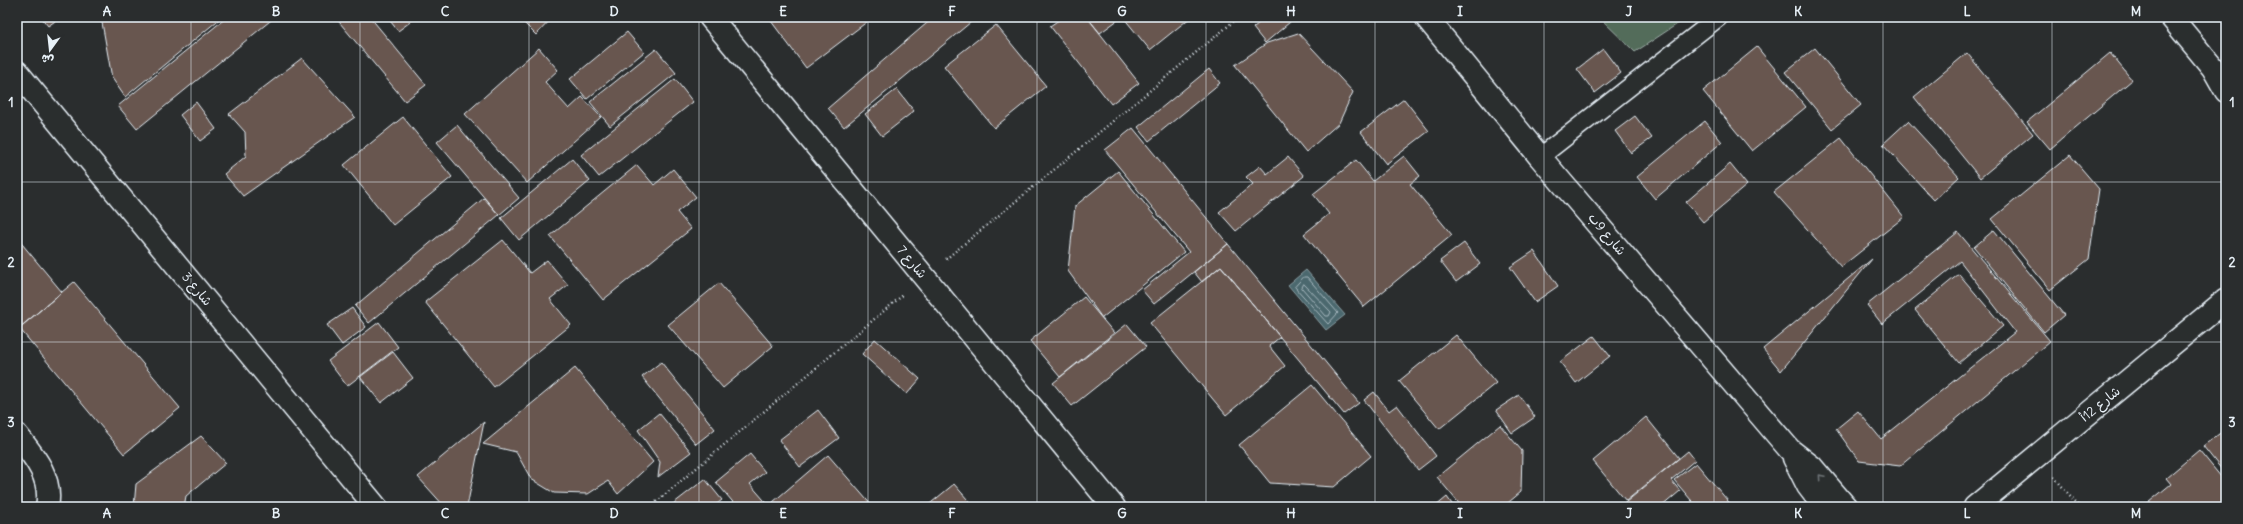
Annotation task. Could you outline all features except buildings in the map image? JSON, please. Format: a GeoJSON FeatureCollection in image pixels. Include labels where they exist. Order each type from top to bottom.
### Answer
{"type":"FeatureCollection","features":[{"type":"Feature","properties":{"kind":"street","name":"شارع 7"},"geometry":{"type":"LineString","coordinates":[[710,17],[1114,507]]}},
{"type":"Feature","properties":{"kind":"street","name":"شارع 9ب"},"geometry":{"type":"LineString","coordinates":[[1426,17],[1540,157],[1790,450],[1812,467],[1846,507]]}},
{"type":"Feature","properties":{"kind":"street"},"geometry":{"type":"LineString","coordinates":[[2171,17],[2220,72],[2226,91]]}},
{"type":"Feature","properties":{"kind":"street","name":"شارع 3"},"geometry":{"type":"LineString","coordinates":[[17,72],[376,507]]}},
{"type":"Feature","properties":{"kind":"street","name":"شارع 12أ"},"geometry":{"type":"LineString","coordinates":[[1974,507],[2226,300]]}},
{"type":"Feature","properties":{"kind":"street"},"geometry":{"type":"LineString","coordinates":[[17,435],[35,457],[43,471],[47,486],[47,507]]}},
{"type":"Feature","properties":{"kind":"street","name":"شارع 9ب"},"geometry":{"type":"LineString","coordinates":[[1790,450],[1808,486],[1824,507]]}},
{"type":"Feature","properties":{"kind":"lane"},"geometry":{"type":"LineString","coordinates":[[1540,157],[1718,17]]}},
{"type":"Feature","properties":{"kind":"path"},"geometry":{"type":"LineString","coordinates":[[2036,456],[2080,507]]}},
{"type":"Feature","properties":{"kind":"green space"},"geometry":{"type":"Polygon","coordinates":[[[1599,17],[1688,17],[1635,52],[1599,17]]]}},
{"type":"Feature","properties":{"kind":"water"},"geometry":{"type":"Polygon","coordinates":[[[1306,270],[1345,315],[1326,330],[1288,285],[1306,270]]]}}]}
